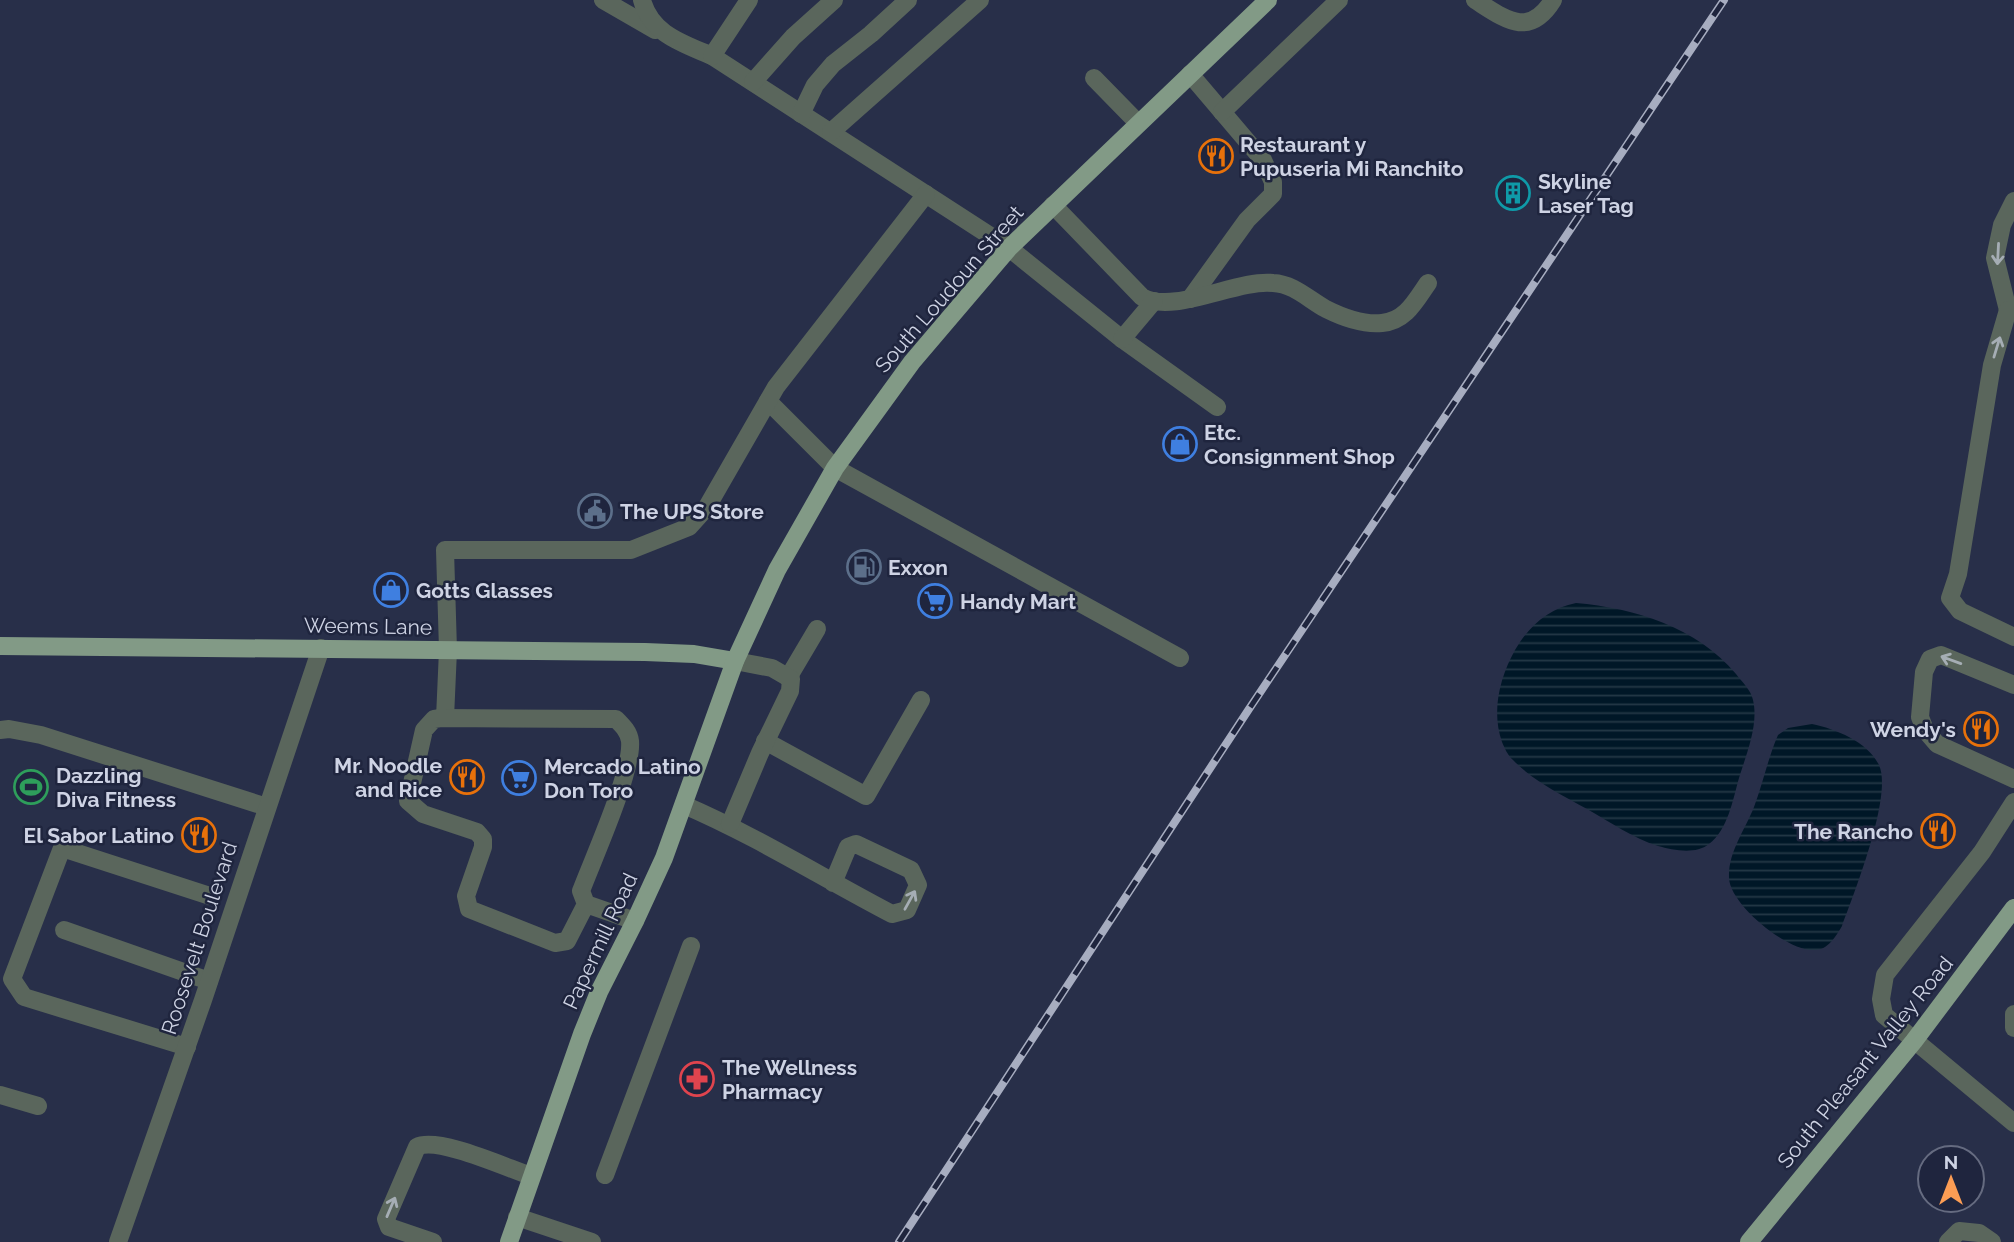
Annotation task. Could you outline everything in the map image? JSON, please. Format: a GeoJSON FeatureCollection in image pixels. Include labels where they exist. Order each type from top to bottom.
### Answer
{"type":"FeatureCollection","features":[{"type":"Feature","properties":{"kind":"main road","name":"South Loudoun Street"},"geometry":{"type":"LineString","coordinates":[[735,661],[777,569],[835,468],[912,362],[1009,248],[1268,0]]}},
{"type":"Feature","properties":{"kind":"main road","name":"Weems Lane"},"geometry":{"type":"LineString","coordinates":[[0,646],[645,652],[694,654],[735,661]]}},
{"type":"Feature","properties":{"kind":"main road","name":"Papermill Road"},"geometry":{"type":"LineString","coordinates":[[509,1242],[599,992],[652,888],[735,661]]}},
{"type":"Feature","properties":{"kind":"main road","name":"South Pleasant Valley Road"},"geometry":{"type":"LineString","coordinates":[[1749,1242],[1914,1041],[2014,908]]}},
{"type":"Feature","properties":{"kind":"street"},"geometry":{"type":"LineString","coordinates":[[603,0],[670,38],[712,56],[1009,248],[1122,339],[1217,407]]}},
{"type":"Feature","properties":{"kind":"street"},"geometry":{"type":"LineString","coordinates":[[642,0],[653,23],[670,38]]}},
{"type":"Feature","properties":{"kind":"street"},"geometry":{"type":"LineString","coordinates":[[712,56],[749,0]]}},
{"type":"Feature","properties":{"kind":"street"},"geometry":{"type":"LineString","coordinates":[[753,82],[793,37],[834,0]]}},
{"type":"Feature","properties":{"kind":"street"},"geometry":{"type":"LineString","coordinates":[[801,114],[815,85],[833,64],[908,0]]}},
{"type":"Feature","properties":{"kind":"street"},"geometry":{"type":"LineString","coordinates":[[831,132],[980,0]]}},
{"type":"Feature","properties":{"kind":"street"},"geometry":{"type":"LineString","coordinates":[[1222,112],[1339,0]]}},
{"type":"Feature","properties":{"kind":"street"},"geometry":{"type":"LineString","coordinates":[[1475,0],[1507,21],[1520,23],[1534,21],[1542,16],[1553,0]]}},
{"type":"Feature","properties":{"kind":"street"},"geometry":{"type":"LineString","coordinates":[[1190,74],[1262,160],[1270,173],[1274,191],[1247,219],[1190,299]]}},
{"type":"Feature","properties":{"kind":"street"},"geometry":{"type":"LineString","coordinates":[[1094,78],[1138,123]]}},
{"type":"Feature","properties":{"kind":"street"},"geometry":{"type":"LineString","coordinates":[[445,718],[448,650],[445,550],[631,550],[689,527],[707,507],[776,387],[926,194]]}},
{"type":"Feature","properties":{"kind":"street"},"geometry":{"type":"LineString","coordinates":[[2014,201],[2002,225],[1995,258],[2011,310],[1992,365],[1958,574],[1950,598],[1960,611],[2014,636]]}},
{"type":"Feature","properties":{"kind":"street"},"geometry":{"type":"LineString","coordinates":[[1053,205],[1142,297],[1154,301],[1190,299],[1255,283],[1277,283],[1295,289],[1334,312],[1365,323],[1381,324],[1396,320],[1407,313],[1428,283]]}},
{"type":"Feature","properties":{"kind":"street"},"geometry":{"type":"LineString","coordinates":[[1122,339],[1154,301]]}},
{"type":"Feature","properties":{"kind":"street"},"geometry":{"type":"LineString","coordinates":[[768,401],[835,468],[1181,658]]}},
{"type":"Feature","properties":{"kind":"street"},"geometry":{"type":"LineString","coordinates":[[788,678],[817,629]]}},
{"type":"Feature","properties":{"kind":"street","name":"Roosevelt Boulevard"},"geometry":{"type":"LineString","coordinates":[[118,1242],[187,1048],[321,648]]}},
{"type":"Feature","properties":{"kind":"street"},"geometry":{"type":"LineString","coordinates":[[2014,685],[1941,655],[1930,659],[1924,672],[1920,717],[1925,730],[1937,744],[2014,779]]}},
{"type":"Feature","properties":{"kind":"street"},"geometry":{"type":"LineString","coordinates":[[730,824],[765,741],[790,691],[791,679],[772,668],[735,661]]}},
{"type":"Feature","properties":{"kind":"street"},"geometry":{"type":"LineString","coordinates":[[765,741],[866,796],[921,700]]}},
{"type":"Feature","properties":{"kind":"street"},"geometry":{"type":"LineString","coordinates":[[434,719],[616,719],[628,732],[630,743],[624,774],[581,891],[586,904],[570,935],[562,943],[469,909],[466,896],[483,847],[483,839],[477,832],[423,814],[408,801],[424,730],[434,719]]}},
{"type":"Feature","properties":{"kind":"street"},"geometry":{"type":"LineString","coordinates":[[0,730],[41,735],[267,807]]}},
{"type":"Feature","properties":{"kind":"street"},"geometry":{"type":"LineString","coordinates":[[2014,802],[1982,852],[1885,975],[1881,999],[1884,1015],[2014,1123]]}},
{"type":"Feature","properties":{"kind":"street"},"geometry":{"type":"LineString","coordinates":[[684,805],[730,824],[833,883],[892,914],[906,910],[918,885],[911,870],[856,844],[848,847],[833,883]]}},
{"type":"Feature","properties":{"kind":"street"},"geometry":{"type":"LineString","coordinates":[[187,1048],[24,997],[12,979],[62,848],[210,896]]}},
{"type":"Feature","properties":{"kind":"street"},"geometry":{"type":"LineString","coordinates":[[586,904],[635,921]]}},
{"type":"Feature","properties":{"kind":"street"},"geometry":{"type":"LineString","coordinates":[[64,930],[209,981]]}},
{"type":"Feature","properties":{"kind":"street"},"geometry":{"type":"LineString","coordinates":[[606,1175],[691,946]]}},
{"type":"Feature","properties":{"kind":"street"},"geometry":{"type":"LineString","coordinates":[[2014,1014],[2014,1028]]}},
{"type":"Feature","properties":{"kind":"street"},"geometry":{"type":"LineString","coordinates":[[0,1095],[38,1106]]}},
{"type":"Feature","properties":{"kind":"street"},"geometry":{"type":"LineString","coordinates":[[433,1242],[389,1227],[386,1219],[416,1147],[424,1143],[445,1146],[531,1176]]}},
{"type":"Feature","properties":{"kind":"street"},"geometry":{"type":"LineString","coordinates":[[517,1217],[592,1242]]}},
{"type":"Feature","properties":{"kind":"street"},"geometry":{"type":"LineString","coordinates":[[1948,1242],[1959,1231],[1979,1233],[1992,1242]]}},
{"type":"Feature","properties":{"kind":"water"},"geometry":{"type":"Polygon","coordinates":[[[1576,603],[1642,615],[1684,632],[1720,658],[1750,693],[1754,720],[1748,750],[1725,823],[1709,844],[1697,850],[1677,850],[1640,839],[1539,781],[1521,768],[1505,749],[1499,730],[1497,706],[1501,683],[1510,660],[1533,626],[1557,609],[1576,603]]]}},
{"type":"Feature","properties":{"kind":"water"},"geometry":{"type":"Polygon","coordinates":[[[1812,724],[1841,733],[1859,743],[1874,757],[1882,779],[1877,821],[1842,926],[1828,945],[1815,950],[1790,943],[1762,925],[1739,901],[1729,878],[1734,850],[1754,807],[1778,735],[1788,728],[1812,724]]]}},
{"type":"Feature","properties":{"kind":"railway"},"geometry":{"type":"LineString","coordinates":[[899,1242],[1249,709],[1724,0]]}},
{"type":"Feature","properties":{"kind":"place","name":"Restaurant y Pupuseria Mi Ranchito"},"geometry":{"type":"Point","coordinates":[1216,156]}},
{"type":"Feature","properties":{"kind":"place","name":"Skyline Laser Tag"},"geometry":{"type":"Point","coordinates":[1513,193]}},
{"type":"Feature","properties":{"kind":"place","name":"Etc. Consignment Shop"},"geometry":{"type":"Point","coordinates":[1180,444]}},
{"type":"Feature","properties":{"kind":"place","name":"The UPS Store"},"geometry":{"type":"Point","coordinates":[595,511]}},
{"type":"Feature","properties":{"kind":"place","name":"Exxon"},"geometry":{"type":"Point","coordinates":[864,567]}},
{"type":"Feature","properties":{"kind":"place","name":"Gotts Glasses"},"geometry":{"type":"Point","coordinates":[391,590]}},
{"type":"Feature","properties":{"kind":"place","name":"Handy Mart"},"geometry":{"type":"Point","coordinates":[935,601]}},
{"type":"Feature","properties":{"kind":"place","name":"Wendy's"},"geometry":{"type":"Point","coordinates":[1981,729]}},
{"type":"Feature","properties":{"kind":"place","name":"Mr. Noodle and Rice"},"geometry":{"type":"Point","coordinates":[467,777]}},
{"type":"Feature","properties":{"kind":"place","name":"Mercado Latino Don Toro"},"geometry":{"type":"Point","coordinates":[519,778]}},
{"type":"Feature","properties":{"kind":"place","name":"Dazzling Diva Fitness"},"geometry":{"type":"Point","coordinates":[31,787]}},
{"type":"Feature","properties":{"kind":"place","name":"The Rancho"},"geometry":{"type":"Point","coordinates":[1938,831]}},
{"type":"Feature","properties":{"kind":"place","name":"El Sabor Latino"},"geometry":{"type":"Point","coordinates":[199,835]}},
{"type":"Feature","properties":{"kind":"place","name":"The Wellness Pharmacy"},"geometry":{"type":"Point","coordinates":[697,1079]}}]}
